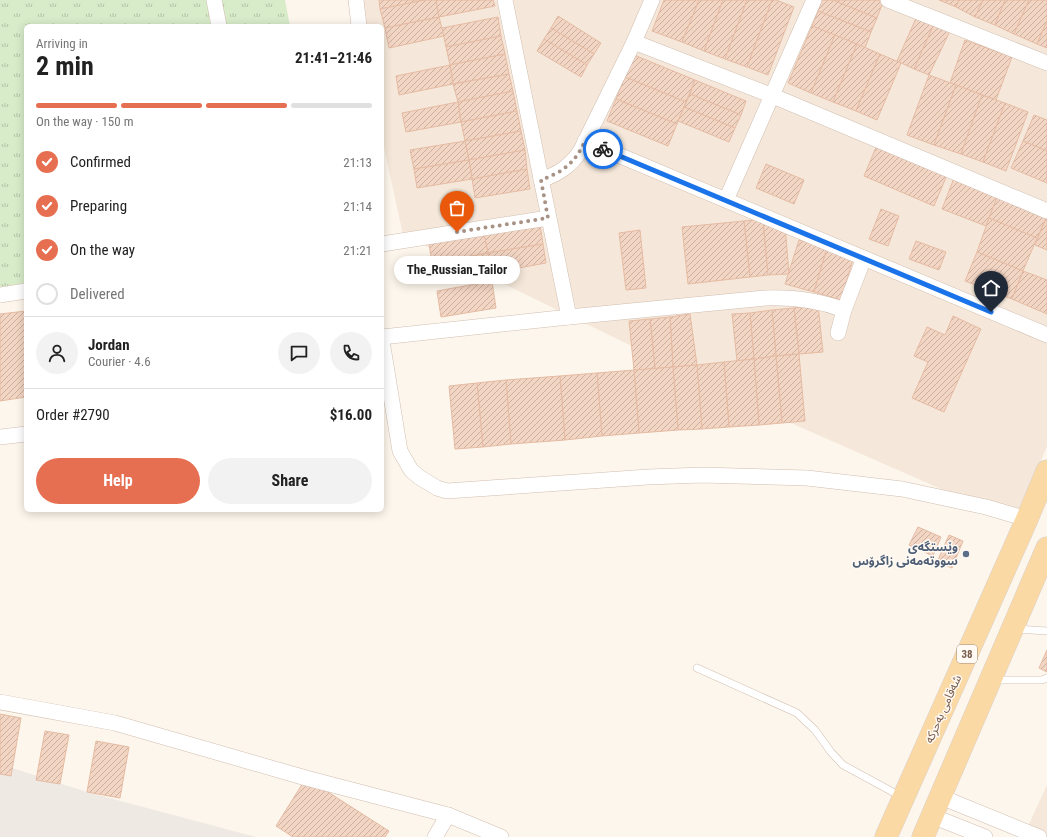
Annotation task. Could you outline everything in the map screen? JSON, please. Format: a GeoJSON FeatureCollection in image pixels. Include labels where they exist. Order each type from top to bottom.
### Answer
{"type":"FeatureCollection","features":[{"type":"Feature","properties":{"kind":"main road","name":"شەقامی بەحرکە"},"geometry":{"type":"LineString","coordinates":[[886,837],[1047,471]]}},
{"type":"Feature","properties":{"kind":"main road"},"geometry":{"type":"LineString","coordinates":[[923,837],[1047,548]]}},
{"type":"Feature","properties":{"kind":"street"},"geometry":{"type":"LineString","coordinates":[[214,0],[219,24]]}},
{"type":"Feature","properties":{"kind":"street"},"geometry":{"type":"LineString","coordinates":[[356,0],[359,24]]}},
{"type":"Feature","properties":{"kind":"street"},"geometry":{"type":"LineString","coordinates":[[504,0],[569,316]]}},
{"type":"Feature","properties":{"kind":"street"},"geometry":{"type":"LineString","coordinates":[[541,180],[553,176],[569,165],[578,154],[634,42],[652,0]]}},
{"type":"Feature","properties":{"kind":"street"},"geometry":{"type":"LineString","coordinates":[[726,200],[814,0]]}},
{"type":"Feature","properties":{"kind":"street"},"geometry":{"type":"LineString","coordinates":[[888,0],[1047,62]]}},
{"type":"Feature","properties":{"kind":"street"},"geometry":{"type":"LineString","coordinates":[[634,42],[773,96],[1047,211]]}},
{"type":"Feature","properties":{"kind":"street"},"geometry":{"type":"LineString","coordinates":[[585,141],[1047,335]]}},
{"type":"Feature","properties":{"kind":"street"},"geometry":{"type":"LineString","coordinates":[[384,244],[548,218]]}},
{"type":"Feature","properties":{"kind":"street"},"geometry":{"type":"LineString","coordinates":[[838,333],[844,310],[864,258]]}},
{"type":"Feature","properties":{"kind":"street"},"geometry":{"type":"LineString","coordinates":[[0,295],[24,291]]}},
{"type":"Feature","properties":{"kind":"street"},"geometry":{"type":"LineString","coordinates":[[384,337],[569,316],[785,297],[825,303],[844,310]]}},
{"type":"Feature","properties":{"kind":"street"},"geometry":{"type":"LineString","coordinates":[[384,364],[386,386],[400,451],[405,461],[419,477],[437,488],[447,491],[648,477],[702,475],[800,477],[902,488],[986,507],[1027,519]]}},
{"type":"Feature","properties":{"kind":"street"},"geometry":{"type":"LineString","coordinates":[[0,437],[24,434]]}},
{"type":"Feature","properties":{"kind":"street"},"geometry":{"type":"LineString","coordinates":[[0,702],[115,723],[306,778],[448,815],[501,837]]}},
{"type":"Feature","properties":{"kind":"street"},"geometry":{"type":"LineString","coordinates":[[936,806],[985,837]]}},
{"type":"Feature","properties":{"kind":"street"},"geometry":{"type":"LineString","coordinates":[[936,806],[1039,837]]}},
{"type":"Feature","properties":{"kind":"street"},"geometry":{"type":"LineString","coordinates":[[434,837],[448,815]]}},
{"type":"Feature","properties":{"kind":"lane"},"geometry":{"type":"LineString","coordinates":[[1013,628],[1046,632]]}},
{"type":"Feature","properties":{"kind":"lane"},"geometry":{"type":"LineString","coordinates":[[697,668],[798,713],[815,730],[831,752],[843,765],[904,798]]}},
{"type":"Feature","properties":{"kind":"lane"},"geometry":{"type":"LineString","coordinates":[[990,680],[1042,680],[1047,678]]}},
{"type":"Feature","properties":{"kind":"shaded area"},"geometry":{"type":"Polygon","coordinates":[[[352,0],[1047,0],[1047,446],[1016,522],[784,420],[403,235],[384,147],[384,24],[358,24],[352,0]]]}},
{"type":"Feature","properties":{"kind":"shaded area"},"geometry":{"type":"Polygon","coordinates":[[[0,764],[87,792],[256,837],[0,837],[0,764]]]}},
{"type":"Feature","properties":{"kind":"shaded area"},"geometry":{"type":"Polygon","coordinates":[[[1047,785],[1047,837],[1023,837],[1047,785]]]}},
{"type":"Feature","properties":{"kind":"green space"},"geometry":{"type":"Polygon","coordinates":[[[0,0],[285,0],[290,24],[24,24],[24,283],[0,287],[0,0]]]}},
{"type":"Feature","properties":{"kind":"building"},"geometry":{"type":"Polygon","coordinates":[[[379,0],[425,0],[380,9],[379,0]]]}},
{"type":"Feature","properties":{"kind":"building"},"geometry":{"type":"Polygon","coordinates":[[[425,0],[436,0],[439,17],[385,28],[380,9],[425,0]]]}},
{"type":"Feature","properties":{"kind":"building"},"geometry":{"type":"Polygon","coordinates":[[[436,0],[493,0],[495,6],[439,17],[436,0]]]}},
{"type":"Feature","properties":{"kind":"building"},"geometry":{"type":"Polygon","coordinates":[[[664,0],[699,0],[682,42],[652,31],[664,0]]]}},
{"type":"Feature","properties":{"kind":"building"},"geometry":{"type":"Polygon","coordinates":[[[699,0],[723,0],[704,51],[682,42],[699,0]]]}},
{"type":"Feature","properties":{"kind":"building"},"geometry":{"type":"Polygon","coordinates":[[[723,0],[747,0],[725,59],[704,51],[723,0]]]}},
{"type":"Feature","properties":{"kind":"building"},"geometry":{"type":"Polygon","coordinates":[[[747,0],[772,0],[747,67],[725,59],[747,0]]]}},
{"type":"Feature","properties":{"kind":"building"},"geometry":{"type":"Polygon","coordinates":[[[772,0],[776,0],[794,7],[768,75],[747,67],[772,0]]]}},
{"type":"Feature","properties":{"kind":"building"},"geometry":{"type":"Polygon","coordinates":[[[822,0],[833,0],[877,18],[871,32],[818,11],[822,0]]]}},
{"type":"Feature","properties":{"kind":"building"},"geometry":{"type":"Polygon","coordinates":[[[833,0],[877,0],[883,2],[877,18],[833,0]]]}},
{"type":"Feature","properties":{"kind":"building"},"geometry":{"type":"Polygon","coordinates":[[[939,0],[959,0],[956,7],[939,0]]]}},
{"type":"Feature","properties":{"kind":"building"},"geometry":{"type":"Polygon","coordinates":[[[959,0],[983,0],[975,17],[956,7],[959,0]]]}},
{"type":"Feature","properties":{"kind":"building"},"geometry":{"type":"Polygon","coordinates":[[[983,0],[1005,0],[995,25],[975,17],[983,0]]]}},
{"type":"Feature","properties":{"kind":"building"},"geometry":{"type":"Polygon","coordinates":[[[1005,0],[1029,0],[1014,34],[995,25],[1005,0]]]}},
{"type":"Feature","properties":{"kind":"building"},"geometry":{"type":"Polygon","coordinates":[[[1029,0],[1047,0],[1047,21],[1037,44],[1014,34],[1029,0]]]}},
{"type":"Feature","properties":{"kind":"building"},"geometry":{"type":"Polygon","coordinates":[[[818,11],[871,32],[865,48],[812,26],[818,11]]]}},
{"type":"Feature","properties":{"kind":"building"},"geometry":{"type":"Polygon","coordinates":[[[558,16],[601,43],[594,54],[551,28],[558,16]]]}},
{"type":"Feature","properties":{"kind":"building"},"geometry":{"type":"Polygon","coordinates":[[[917,16],[934,24],[914,69],[897,61],[917,16]]]}},
{"type":"Feature","properties":{"kind":"building"},"geometry":{"type":"Polygon","coordinates":[[[439,17],[444,36],[389,48],[385,28],[439,17]]]}},
{"type":"Feature","properties":{"kind":"building"},"geometry":{"type":"Polygon","coordinates":[[[498,17],[501,36],[446,47],[442,28],[498,17]]]}},
{"type":"Feature","properties":{"kind":"building"},"geometry":{"type":"Polygon","coordinates":[[[1047,21],[1047,48],[1037,44],[1047,21]]]}},
{"type":"Feature","properties":{"kind":"building"},"geometry":{"type":"Polygon","coordinates":[[[934,24],[950,31],[929,75],[914,69],[934,24]]]}},
{"type":"Feature","properties":{"kind":"building"},"geometry":{"type":"Polygon","coordinates":[[[812,26],[835,35],[811,93],[788,83],[812,26]]]}},
{"type":"Feature","properties":{"kind":"building"},"geometry":{"type":"Polygon","coordinates":[[[551,28],[594,54],[587,65],[544,39],[551,28]]]}},
{"type":"Feature","properties":{"kind":"building"},"geometry":{"type":"Polygon","coordinates":[[[835,35],[857,44],[833,102],[811,93],[835,35]]]}},
{"type":"Feature","properties":{"kind":"building"},"geometry":{"type":"Polygon","coordinates":[[[501,36],[505,54],[450,65],[446,47],[501,36]]]}},
{"type":"Feature","properties":{"kind":"building"},"geometry":{"type":"Polygon","coordinates":[[[544,39],[587,65],[581,77],[537,51],[544,39]]]}},
{"type":"Feature","properties":{"kind":"building"},"geometry":{"type":"Polygon","coordinates":[[[965,40],[1012,57],[996,100],[950,83],[965,40]]]}},
{"type":"Feature","properties":{"kind":"building"},"geometry":{"type":"Polygon","coordinates":[[[857,44],[880,54],[856,111],[833,102],[857,44]]]}},
{"type":"Feature","properties":{"kind":"building"},"geometry":{"type":"Polygon","coordinates":[[[505,54],[509,74],[453,84],[450,65],[505,54]]]}},
{"type":"Feature","properties":{"kind":"building"},"geometry":{"type":"Polygon","coordinates":[[[880,54],[901,63],[877,120],[856,111],[880,54]]]}},
{"type":"Feature","properties":{"kind":"building"},"geometry":{"type":"Polygon","coordinates":[[[634,55],[695,80],[686,102],[625,77],[634,55]]]}},
{"type":"Feature","properties":{"kind":"building"},"geometry":{"type":"Polygon","coordinates":[[[450,65],[453,84],[399,95],[396,76],[450,65]]]}},
{"type":"Feature","properties":{"kind":"building"},"geometry":{"type":"Polygon","coordinates":[[[509,74],[513,91],[458,102],[453,84],[509,74]]]}},
{"type":"Feature","properties":{"kind":"building"},"geometry":{"type":"Polygon","coordinates":[[[929,75],[956,85],[934,145],[907,135],[929,75]]]}},
{"type":"Feature","properties":{"kind":"building"},"geometry":{"type":"Polygon","coordinates":[[[625,77],[686,102],[677,124],[616,99],[625,77]]]}},
{"type":"Feature","properties":{"kind":"building"},"geometry":{"type":"Polygon","coordinates":[[[695,80],[746,101],[741,115],[690,94],[695,80]]]}},
{"type":"Feature","properties":{"kind":"building"},"geometry":{"type":"Polygon","coordinates":[[[956,85],[982,95],[961,154],[934,145],[956,85]]]}},
{"type":"Feature","properties":{"kind":"building"},"geometry":{"type":"Polygon","coordinates":[[[513,91],[517,111],[461,122],[458,102],[513,91]]]}},
{"type":"Feature","properties":{"kind":"building"},"geometry":{"type":"Polygon","coordinates":[[[690,94],[741,115],[735,128],[684,107],[690,94]]]}},
{"type":"Feature","properties":{"kind":"building"},"geometry":{"type":"Polygon","coordinates":[[[982,95],[1005,103],[983,162],[961,154],[982,95]]]}},
{"type":"Feature","properties":{"kind":"building"},"geometry":{"type":"Polygon","coordinates":[[[616,99],[677,124],[668,146],[607,121],[616,99]]]}},
{"type":"Feature","properties":{"kind":"building"},"geometry":{"type":"Polygon","coordinates":[[[458,102],[461,122],[406,132],[402,113],[458,102]]]}},
{"type":"Feature","properties":{"kind":"building"},"geometry":{"type":"Polygon","coordinates":[[[1005,103],[1028,112],[1006,171],[983,162],[1005,103]]]}},
{"type":"Feature","properties":{"kind":"building"},"geometry":{"type":"Polygon","coordinates":[[[684,107],[735,128],[729,142],[678,121],[684,107]]]}},
{"type":"Feature","properties":{"kind":"building"},"geometry":{"type":"Polygon","coordinates":[[[517,111],[521,131],[465,141],[461,122],[517,111]]]}},
{"type":"Feature","properties":{"kind":"building"},"geometry":{"type":"Polygon","coordinates":[[[1034,115],[1047,120],[1047,151],[1023,141],[1034,115]]]}},
{"type":"Feature","properties":{"kind":"building"},"geometry":{"type":"Polygon","coordinates":[[[521,131],[525,150],[469,160],[465,141],[521,131]]]}},
{"type":"Feature","properties":{"kind":"building"},"geometry":{"type":"Polygon","coordinates":[[[465,141],[469,160],[414,169],[410,150],[465,141]]]}},
{"type":"Feature","properties":{"kind":"building"},"geometry":{"type":"Polygon","coordinates":[[[1023,141],[1047,151],[1047,183],[1011,168],[1023,141]]]}},
{"type":"Feature","properties":{"kind":"building"},"geometry":{"type":"Polygon","coordinates":[[[877,145],[947,175],[934,206],[864,176],[877,145]]]}},
{"type":"Feature","properties":{"kind":"building"},"geometry":{"type":"Polygon","coordinates":[[[525,150],[527,169],[472,179],[469,160],[525,150]]]}},
{"type":"Feature","properties":{"kind":"building"},"geometry":{"type":"Polygon","coordinates":[[[469,160],[472,179],[417,188],[414,169],[469,160]]]}},
{"type":"Feature","properties":{"kind":"building"},"geometry":{"type":"Polygon","coordinates":[[[766,164],[804,180],[794,204],[756,188],[766,164]]]}},
{"type":"Feature","properties":{"kind":"building"},"geometry":{"type":"Polygon","coordinates":[[[527,169],[530,189],[475,198],[472,179],[527,169]]]}},
{"type":"Feature","properties":{"kind":"building"},"geometry":{"type":"Polygon","coordinates":[[[954,178],[998,195],[986,226],[942,209],[954,178]]]}},
{"type":"Feature","properties":{"kind":"building"},"geometry":{"type":"Polygon","coordinates":[[[998,195],[1047,216],[1037,238],[989,218],[998,195]]]}},
{"type":"Feature","properties":{"kind":"building"},"geometry":{"type":"Polygon","coordinates":[[[881,209],[899,216],[888,246],[869,239],[881,209]]]}},
{"type":"Feature","properties":{"kind":"building"},"geometry":{"type":"Polygon","coordinates":[[[1047,216],[1047,250],[1035,245],[1047,216]]]}},
{"type":"Feature","properties":{"kind":"building"},"geometry":{"type":"Polygon","coordinates":[[[989,218],[1037,238],[1023,271],[977,252],[989,218]]]}},
{"type":"Feature","properties":{"kind":"building"},"geometry":{"type":"Polygon","coordinates":[[[763,219],[768,275],[750,277],[744,221],[763,219]]]}},
{"type":"Feature","properties":{"kind":"building"},"geometry":{"type":"Polygon","coordinates":[[[763,219],[785,225],[789,274],[768,275],[763,219]]]}},
{"type":"Feature","properties":{"kind":"building"},"geometry":{"type":"Polygon","coordinates":[[[744,221],[750,277],[688,284],[682,227],[744,221]]]}},
{"type":"Feature","properties":{"kind":"building"},"geometry":{"type":"Polygon","coordinates":[[[540,225],[543,244],[488,253],[484,234],[540,225]]]}},
{"type":"Feature","properties":{"kind":"building"},"geometry":{"type":"Polygon","coordinates":[[[640,230],[646,288],[626,290],[619,233],[640,230]]]}},
{"type":"Feature","properties":{"kind":"building"},"geometry":{"type":"Polygon","coordinates":[[[484,234],[488,253],[432,263],[429,244],[484,234]]]}},
{"type":"Feature","properties":{"kind":"building"},"geometry":{"type":"Polygon","coordinates":[[[799,240],[827,248],[814,292],[785,284],[799,240]]]}},
{"type":"Feature","properties":{"kind":"building"},"geometry":{"type":"Polygon","coordinates":[[[916,241],[946,252],[939,270],[909,259],[916,241]]]}},
{"type":"Feature","properties":{"kind":"building"},"geometry":{"type":"Polygon","coordinates":[[[543,244],[546,263],[491,273],[488,253],[543,244]]]}},
{"type":"Feature","properties":{"kind":"building"},"geometry":{"type":"Polygon","coordinates":[[[827,248],[854,256],[841,300],[814,292],[827,248]]]}},
{"type":"Feature","properties":{"kind":"building"},"geometry":{"type":"Polygon","coordinates":[[[977,252],[1023,271],[1012,299],[965,281],[977,252]]]}},
{"type":"Feature","properties":{"kind":"building"},"geometry":{"type":"Polygon","coordinates":[[[488,253],[491,273],[435,282],[432,263],[488,253]]]}},
{"type":"Feature","properties":{"kind":"building"},"geometry":{"type":"Polygon","coordinates":[[[1023,271],[1047,280],[1047,314],[1012,299],[1023,271]]]}},
{"type":"Feature","properties":{"kind":"building"},"geometry":{"type":"Polygon","coordinates":[[[492,281],[496,308],[441,317],[437,291],[492,281]]]}},
{"type":"Feature","properties":{"kind":"building"},"geometry":{"type":"Polygon","coordinates":[[[818,305],[823,352],[799,354],[794,308],[818,305]]]}},
{"type":"Feature","properties":{"kind":"building"},"geometry":{"type":"Polygon","coordinates":[[[794,308],[799,354],[776,356],[772,310],[794,308]]]}},
{"type":"Feature","properties":{"kind":"building"},"geometry":{"type":"Polygon","coordinates":[[[772,310],[776,356],[754,359],[750,313],[772,310]]]}},
{"type":"Feature","properties":{"kind":"building"},"geometry":{"type":"Polygon","coordinates":[[[24,311],[24,397],[0,401],[0,314],[24,311]]]}},
{"type":"Feature","properties":{"kind":"building"},"geometry":{"type":"Polygon","coordinates":[[[750,313],[754,359],[737,361],[732,314],[750,313]]]}},
{"type":"Feature","properties":{"kind":"building"},"geometry":{"type":"Polygon","coordinates":[[[690,314],[697,365],[673,367],[670,317],[690,314]]]}},
{"type":"Feature","properties":{"kind":"building"},"geometry":{"type":"Polygon","coordinates":[[[953,316],[981,329],[944,412],[912,398],[928,362],[914,356],[927,327],[945,335],[953,316]]]}},
{"type":"Feature","properties":{"kind":"building"},"geometry":{"type":"Polygon","coordinates":[[[670,317],[673,367],[655,369],[650,319],[670,317]]]}},
{"type":"Feature","properties":{"kind":"building"},"geometry":{"type":"Polygon","coordinates":[[[650,319],[655,369],[634,370],[629,321],[650,319]]]}},
{"type":"Feature","properties":{"kind":"building"},"geometry":{"type":"Polygon","coordinates":[[[799,354],[805,421],[782,423],[776,356],[799,354]]]}},
{"type":"Feature","properties":{"kind":"building"},"geometry":{"type":"Polygon","coordinates":[[[776,356],[782,423],[759,425],[754,359],[776,356]]]}},
{"type":"Feature","properties":{"kind":"building"},"geometry":{"type":"Polygon","coordinates":[[[754,359],[759,425],[729,427],[724,362],[754,359]]]}},
{"type":"Feature","properties":{"kind":"building"},"geometry":{"type":"Polygon","coordinates":[[[724,362],[729,427],[702,429],[697,365],[724,362]]]}},
{"type":"Feature","properties":{"kind":"building"},"geometry":{"type":"Polygon","coordinates":[[[697,365],[702,429],[678,430],[673,367],[697,365]]]}},
{"type":"Feature","properties":{"kind":"building"},"geometry":{"type":"Polygon","coordinates":[[[673,367],[678,430],[639,433],[634,370],[673,367]]]}},
{"type":"Feature","properties":{"kind":"building"},"geometry":{"type":"Polygon","coordinates":[[[634,370],[639,433],[602,436],[597,373],[634,370]]]}},
{"type":"Feature","properties":{"kind":"building"},"geometry":{"type":"Polygon","coordinates":[[[597,373],[602,436],[565,440],[560,376],[597,373]]]}},
{"type":"Feature","properties":{"kind":"building"},"geometry":{"type":"Polygon","coordinates":[[[560,376],[565,440],[511,444],[506,380],[560,376]]]}},
{"type":"Feature","properties":{"kind":"building"},"geometry":{"type":"Polygon","coordinates":[[[506,380],[511,444],[483,447],[477,383],[506,380]]]}},
{"type":"Feature","properties":{"kind":"building"},"geometry":{"type":"Polygon","coordinates":[[[477,383],[483,447],[455,449],[449,386],[477,383]]]}},
{"type":"Feature","properties":{"kind":"building"},"geometry":{"type":"Polygon","coordinates":[[[918,527],[941,537],[933,556],[909,545],[918,527]]]}},
{"type":"Feature","properties":{"kind":"building"},"geometry":{"type":"Polygon","coordinates":[[[949,535],[963,541],[952,568],[937,562],[949,535]]]}},
{"type":"Feature","properties":{"kind":"building"},"geometry":{"type":"Polygon","coordinates":[[[1047,650],[1047,672],[1039,668],[1047,650]]]}},
{"type":"Feature","properties":{"kind":"building"},"geometry":{"type":"Polygon","coordinates":[[[0,714],[21,718],[11,776],[0,774],[0,714]]]}},
{"type":"Feature","properties":{"kind":"building"},"geometry":{"type":"Polygon","coordinates":[[[45,731],[69,735],[60,784],[36,780],[45,731]]]}},
{"type":"Feature","properties":{"kind":"building"},"geometry":{"type":"Polygon","coordinates":[[[96,741],[129,747],[120,798],[87,792],[96,741]]]}},
{"type":"Feature","properties":{"kind":"building"},"geometry":{"type":"Polygon","coordinates":[[[306,778],[389,831],[385,837],[293,837],[276,826],[306,778]]]}},
{"type":"Feature","properties":{"kind":"way so far"},"geometry":{"type":"LineString","coordinates":[[457,232],[548,218],[541,180],[553,176],[569,165],[576,158],[585,141],[603,149]]}},
{"type":"Feature","properties":{"kind":"place","name":"The_Russian_Tailor"},"geometry":{"type":"Point","coordinates":[457,232]}},
{"type":"Feature","properties":{"kind":"place","name":"وێستگەی سووتەمەنی زاگرۆس"},"geometry":{"type":"Point","coordinates":[966,554]}},
{"type":"Feature","properties":{"kind":"route"},"geometry":{"type":"LineString","coordinates":[[603,149],[991,312]]}}]}
